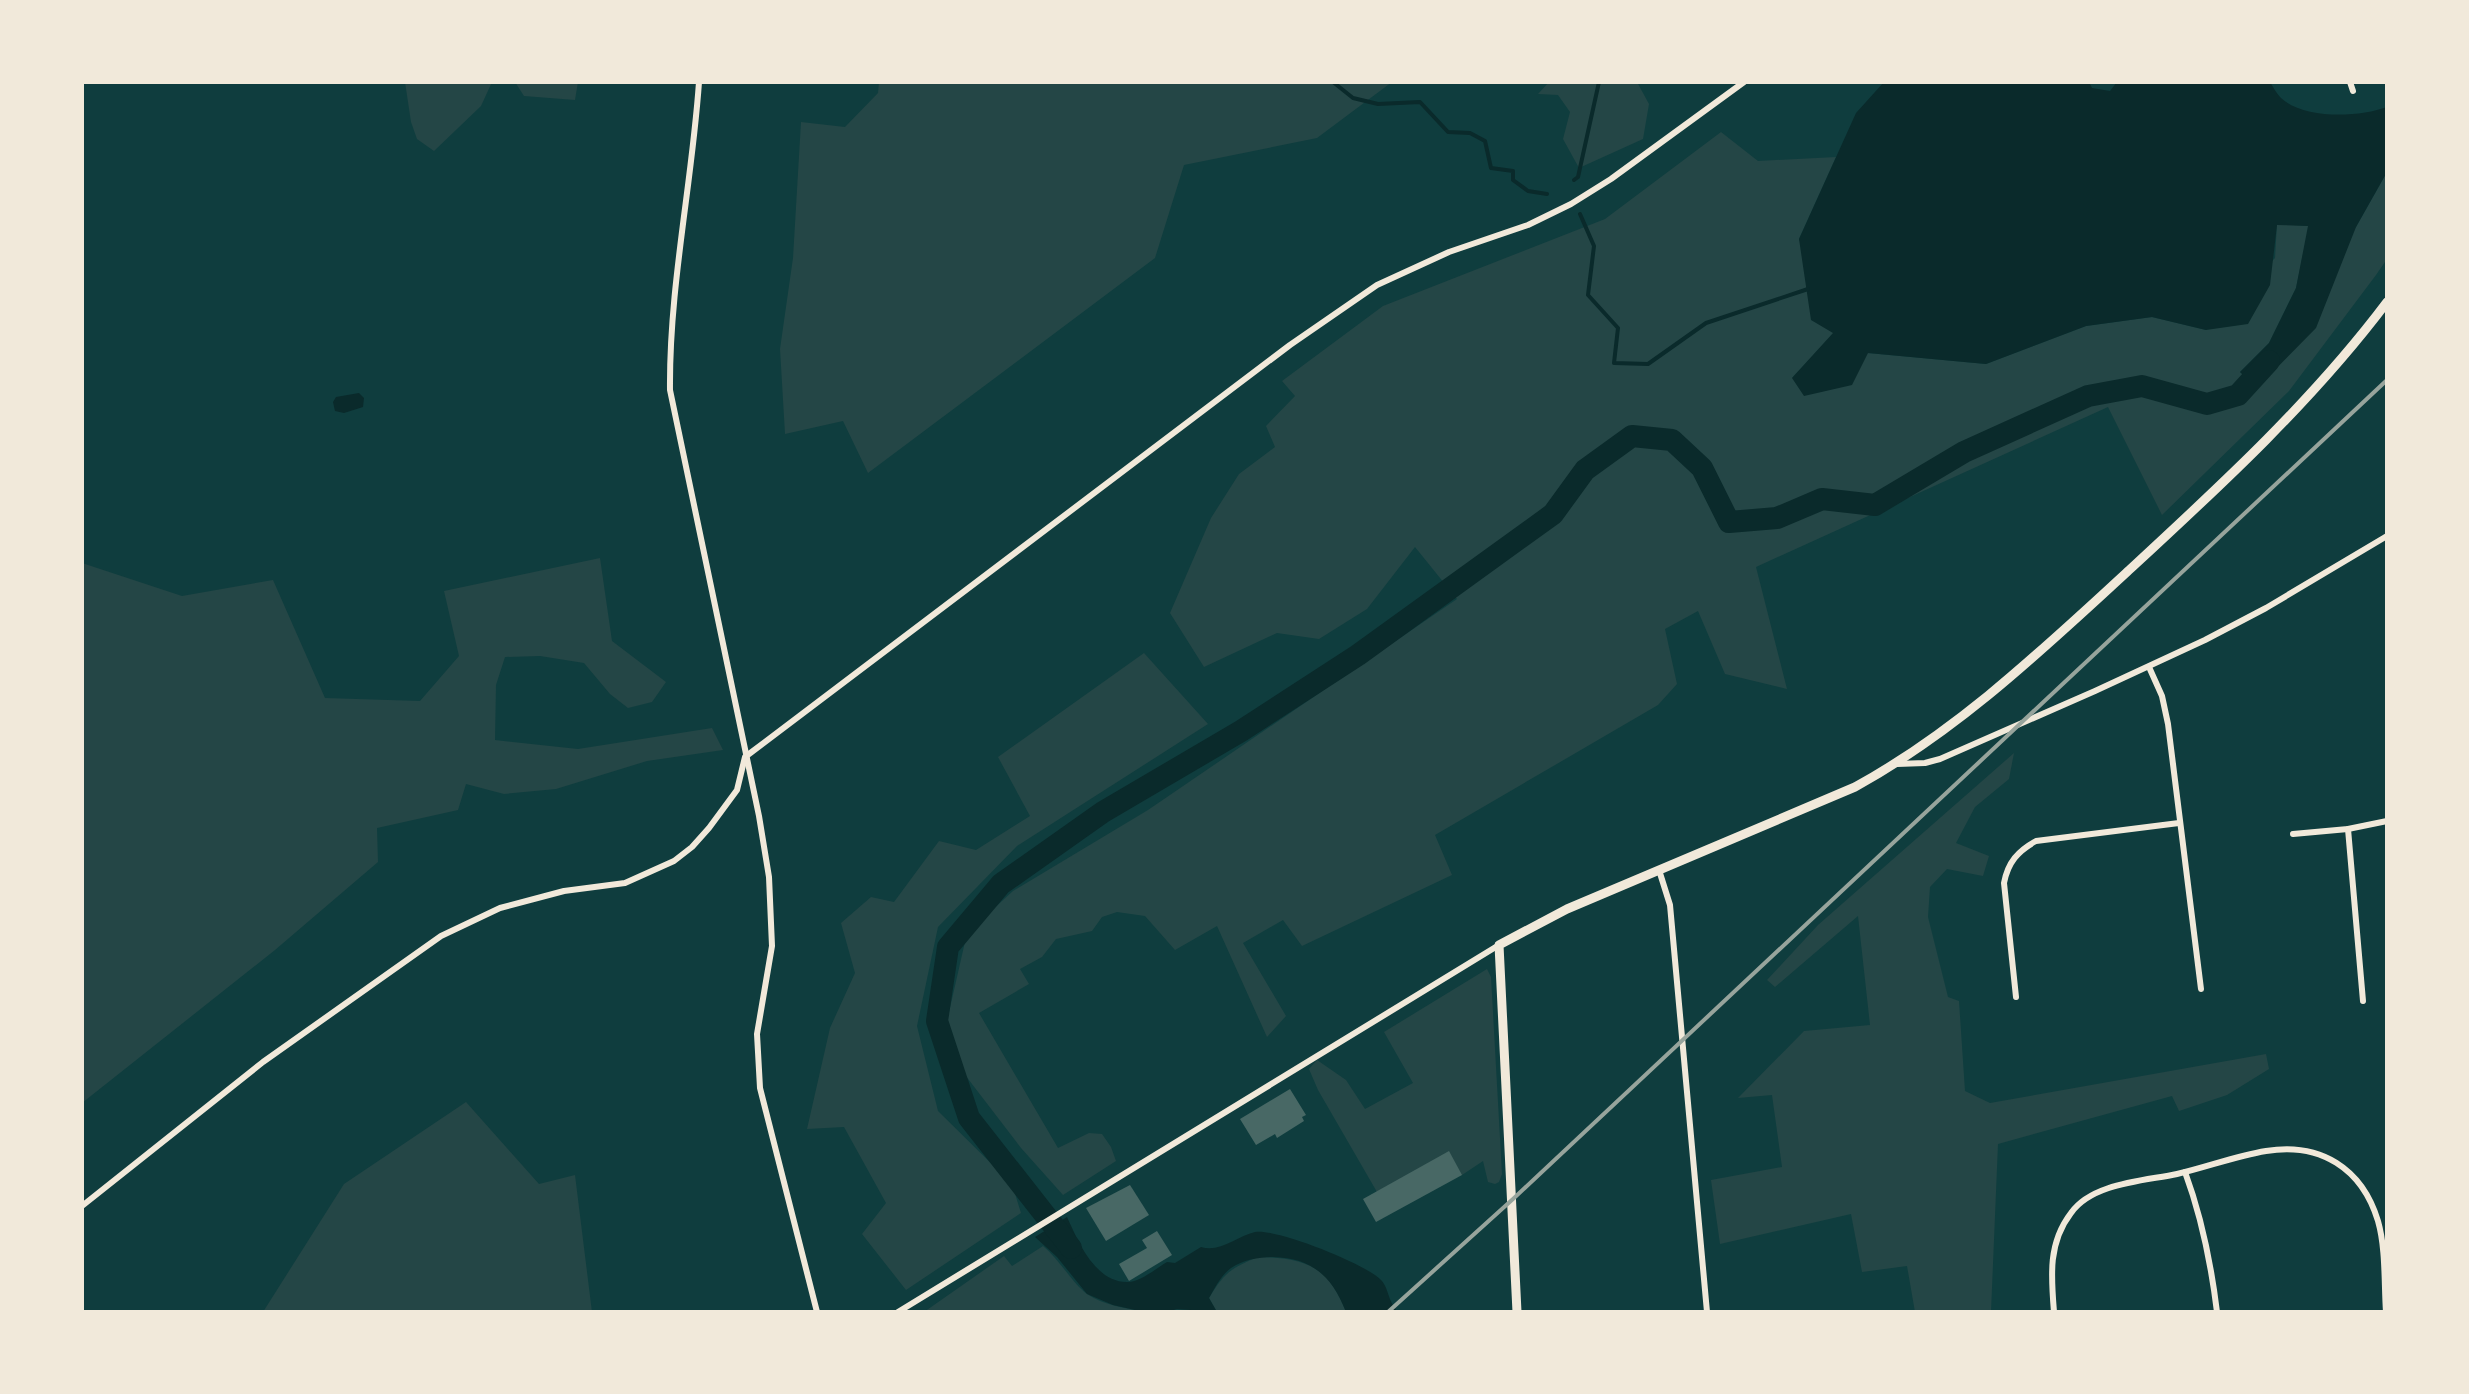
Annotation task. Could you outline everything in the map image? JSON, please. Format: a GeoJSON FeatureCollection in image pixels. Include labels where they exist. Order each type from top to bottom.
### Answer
{"type":"FeatureCollection","features":[{"type":"Feature","properties":{"kind":"main road"},"geometry":{"type":"LineString","coordinates":[[1517,1312],[1499,945],[1555,914],[1803,811],[1897,764],[1988,696],[2193,511],[2308,398],[2387,302]]}},
{"type":"Feature","properties":{"kind":"street"},"geometry":{"type":"LineString","coordinates":[[699,82],[671,335],[670,390],[769,877],[772,946],[757,1034],[760,1088],[817,1312]]}},
{"type":"Feature","properties":{"kind":"street"},"geometry":{"type":"LineString","coordinates":[[82,1206],[263,1062],[441,936],[500,908],[564,891],[625,883],[674,861],[709,828],[737,790],[745,757],[1290,345],[1377,285],[1449,252],[1528,225],[1571,204],[1611,179],[1744,82]]}},
{"type":"Feature","properties":{"kind":"street"},"geometry":{"type":"LineString","coordinates":[[2350,82],[2353,91]]}},
{"type":"Feature","properties":{"kind":"street"},"geometry":{"type":"LineString","coordinates":[[1897,764],[1940,759],[2149,667],[2266,608],[2387,536]]}},
{"type":"Feature","properties":{"kind":"street"},"geometry":{"type":"LineString","coordinates":[[2149,667],[2162,696],[2168,724],[2201,989]]}},
{"type":"Feature","properties":{"kind":"street"},"geometry":{"type":"LineString","coordinates":[[2293,834],[2348,829],[2387,821]]}},
{"type":"Feature","properties":{"kind":"street"},"geometry":{"type":"LineString","coordinates":[[2016,997],[2004,883],[2007,868],[2020,850],[2036,841],[2179,823]]}},
{"type":"Feature","properties":{"kind":"street"},"geometry":{"type":"LineString","coordinates":[[2348,829],[2363,1001]]}},
{"type":"Feature","properties":{"kind":"street"},"geometry":{"type":"LineString","coordinates":[[1659,870],[1670,905],[1707,1312]]}},
{"type":"Feature","properties":{"kind":"street"},"geometry":{"type":"LineString","coordinates":[[898,1312],[1499,945]]}},
{"type":"Feature","properties":{"kind":"street"},"geometry":{"type":"LineString","coordinates":[[2054,1312],[2051,1268],[2058,1233],[2073,1209],[2099,1191],[2267,1151],[2305,1149],[2328,1157],[2350,1172],[2367,1195],[2378,1222],[2386,1312]]}},
{"type":"Feature","properties":{"kind":"street"},"geometry":{"type":"LineString","coordinates":[[2185,1172],[2212,1264],[2217,1312]]}},
{"type":"Feature","properties":{"kind":"shaded area"},"geometry":{"type":"Polygon","coordinates":[[[405,82],[492,82],[481,106],[434,151],[417,139],[405,82]]]}},
{"type":"Feature","properties":{"kind":"shaded area"},"geometry":{"type":"Polygon","coordinates":[[[515,82],[578,82],[575,100],[524,96],[515,82]]]}},
{"type":"Feature","properties":{"kind":"shaded area"},"geometry":{"type":"Polygon","coordinates":[[[879,82],[1392,82],[1317,138],[1184,165],[1155,258],[868,473],[843,421],[785,434],[780,349],[793,258],[801,122],[845,127],[878,93],[879,82]]]}},
{"type":"Feature","properties":{"kind":"shaded area"},"geometry":{"type":"Polygon","coordinates":[[[1549,82],[1637,82],[1649,104],[1643,139],[1579,168],[1563,139],[1570,112],[1558,95],[1538,94],[1549,82]]]}},
{"type":"Feature","properties":{"kind":"shaded area"},"geometry":{"type":"Polygon","coordinates":[[[1884,82],[2089,82],[2092,88],[2110,91],[2117,82],[2270,82],[2281,98],[2291,105],[2318,113],[2362,113],[2387,107],[2387,172],[2356,227],[2316,328],[2257,388],[2240,372],[2269,343],[2296,288],[2308,226],[2277,225],[2270,285],[2248,324],[2206,330],[2152,317],[2086,326],[1986,364],[1868,353],[1852,385],[1804,396],[1792,378],[1833,333],[1811,320],[1799,239],[1856,113],[1884,82]]]}},
{"type":"Feature","properties":{"kind":"shaded area"},"geometry":{"type":"Polygon","coordinates":[[[1721,132],[1758,161],[1836,157],[1799,239],[1834,333],[1792,378],[1868,353],[1986,364],[2086,326],[2152,317],[2206,330],[2275,258],[2277,224],[2309,226],[2296,288],[2269,343],[2240,372],[2257,388],[2387,172],[2387,259],[2289,391],[2162,515],[2108,407],[1756,567],[1787,689],[1725,674],[1698,611],[1665,629],[1677,684],[1658,705],[1435,835],[1452,875],[1302,946],[1283,920],[1243,943],[1286,1016],[1267,1037],[1217,926],[1175,950],[1145,916],[1117,912],[1102,917],[1092,931],[1056,939],[1042,957],[1020,969],[1029,984],[979,1013],[1058,1148],[1089,1133],[1102,1134],[1111,1147],[1116,1161],[1063,1195],[1021,1148],[962,1071],[947,1021],[967,933],[1013,891],[1148,810],[1457,599],[1415,547],[1367,609],[1319,639],[1277,633],[1204,667],[1170,613],[1211,518],[1239,474],[1275,447],[1266,426],[1295,396],[1282,381],[1383,306],[1605,219],[1721,132]]]}},
{"type":"Feature","properties":{"kind":"shaded area"},"geometry":{"type":"Polygon","coordinates":[[[359,393],[364,398],[363,407],[344,413],[335,411],[333,402],[336,397],[359,393]]]}},
{"type":"Feature","properties":{"kind":"shaded area"},"geometry":{"type":"Polygon","coordinates":[[[600,558],[612,641],[666,682],[652,702],[628,708],[610,694],[584,663],[540,656],[505,657],[496,685],[495,740],[578,749],[712,728],[723,750],[647,761],[556,789],[504,794],[466,784],[458,810],[377,828],[378,862],[275,950],[82,1103],[82,563],[182,596],[273,580],[325,698],[420,701],[459,656],[444,591],[600,558]]]}},
{"type":"Feature","properties":{"kind":"shaded area"},"geometry":{"type":"Polygon","coordinates":[[[1144,653],[1208,724],[1017,846],[938,927],[917,1026],[938,1111],[1012,1184],[1021,1213],[906,1290],[862,1234],[886,1203],[844,1127],[807,1129],[830,1028],[855,973],[841,923],[871,897],[894,902],[939,841],[976,850],[1030,816],[998,757],[1144,653]]]}},
{"type":"Feature","properties":{"kind":"shaded area"},"geometry":{"type":"Polygon","coordinates":[[[2014,753],[2009,779],[1975,807],[1956,843],[1989,856],[1983,876],[1947,869],[1930,887],[1928,917],[1948,997],[1959,1001],[1965,1091],[1990,1103],[2266,1054],[2269,1069],[2227,1095],[2179,1111],[2172,1096],[1998,1144],[1991,1312],[1915,1312],[1907,1266],[1862,1272],[1851,1214],[1720,1244],[1711,1180],[1782,1167],[1772,1095],[1738,1098],[1804,1031],[1870,1025],[1858,916],[1775,987],[1767,980],[1818,925],[2014,753]]]}},
{"type":"Feature","properties":{"kind":"shaded area"},"geometry":{"type":"Polygon","coordinates":[[[1487,969],[1491,977],[1502,1174],[1499,1182],[1488,1182],[1483,1161],[1462,1175],[1377,1192],[1309,1069],[1317,1060],[1346,1080],[1365,1109],[1413,1083],[1384,1032],[1487,969]]]}},
{"type":"Feature","properties":{"kind":"shaded area"},"geometry":{"type":"Polygon","coordinates":[[[466,1102],[539,1184],[575,1175],[592,1312],[263,1312],[344,1184],[466,1102]]]}},
{"type":"Feature","properties":{"kind":"shaded area"},"geometry":{"type":"Polygon","coordinates":[[[1067,1217],[1089,1259],[1106,1276],[1116,1280],[1133,1281],[1167,1262],[1175,1263],[1201,1247],[1215,1248],[1248,1234],[1266,1232],[1320,1248],[1372,1273],[1384,1283],[1398,1312],[1346,1312],[1334,1288],[1319,1271],[1299,1261],[1273,1257],[1246,1261],[1227,1271],[1209,1298],[1217,1312],[1177,1309],[1144,1312],[1113,1305],[1087,1294],[1057,1257],[1035,1237],[1067,1217]]]}},
{"type":"Feature","properties":{"kind":"shaded area"},"geometry":{"type":"Polygon","coordinates":[[[1043,1246],[1077,1285],[1093,1298],[1144,1312],[924,1312],[1004,1256],[1012,1266],[1043,1246]]]}},
{"type":"Feature","properties":{"kind":"shaded area"},"geometry":{"type":"Polygon","coordinates":[[[1258,1257],[1289,1259],[1313,1267],[1331,1284],[1346,1312],[1217,1312],[1209,1298],[1219,1283],[1235,1268],[1258,1257]]]}},
{"type":"Feature","properties":{"kind":"building"},"geometry":{"type":"Polygon","coordinates":[[[1290,1089],[1306,1115],[1302,1117],[1304,1121],[1277,1138],[1275,1134],[1256,1145],[1240,1119],[1290,1089]]]}},
{"type":"Feature","properties":{"kind":"building"},"geometry":{"type":"Polygon","coordinates":[[[1449,1151],[1462,1175],[1376,1222],[1363,1199],[1449,1151]]]}},
{"type":"Feature","properties":{"kind":"building"},"geometry":{"type":"Polygon","coordinates":[[[1130,1185],[1149,1215],[1106,1241],[1086,1208],[1130,1185]]]}},
{"type":"Feature","properties":{"kind":"building"},"geometry":{"type":"Polygon","coordinates":[[[1157,1231],[1172,1255],[1129,1281],[1119,1264],[1147,1248],[1142,1240],[1157,1231]]]}},
{"type":"Feature","properties":{"kind":"waterway"},"geometry":{"type":"LineString","coordinates":[[1333,82],[1353,98],[1378,104],[1420,102],[1448,132],[1470,133],[1485,141],[1491,168],[1513,171],[1513,180],[1528,191],[1547,194]]}},
{"type":"Feature","properties":{"kind":"waterway"},"geometry":{"type":"LineString","coordinates":[[1574,180],[1578,177],[1599,82]]}},
{"type":"Feature","properties":{"kind":"waterway"},"geometry":{"type":"LineString","coordinates":[[1580,214],[1594,246],[1588,295],[1618,328],[1614,363],[1648,364],[1706,323],[1808,289]]}},
{"type":"Feature","properties":{"kind":"waterway"},"geometry":{"type":"LineString","coordinates":[[1071,1248],[969,1118],[937,1021],[948,947],[1001,884],[1103,812],[1241,731],[1358,655],[1553,514],[1585,470],[1632,436],[1672,440],[1702,468],[1729,522],[1777,518],[1822,499],[1875,505],[1964,452],[2088,396],[2142,386],[2207,404],[2238,395],[2269,361]]}},
{"type":"Feature","properties":{"kind":"railway"},"geometry":{"type":"LineString","coordinates":[[1388,1312],[1513,1199],[2387,380]]}}]}
